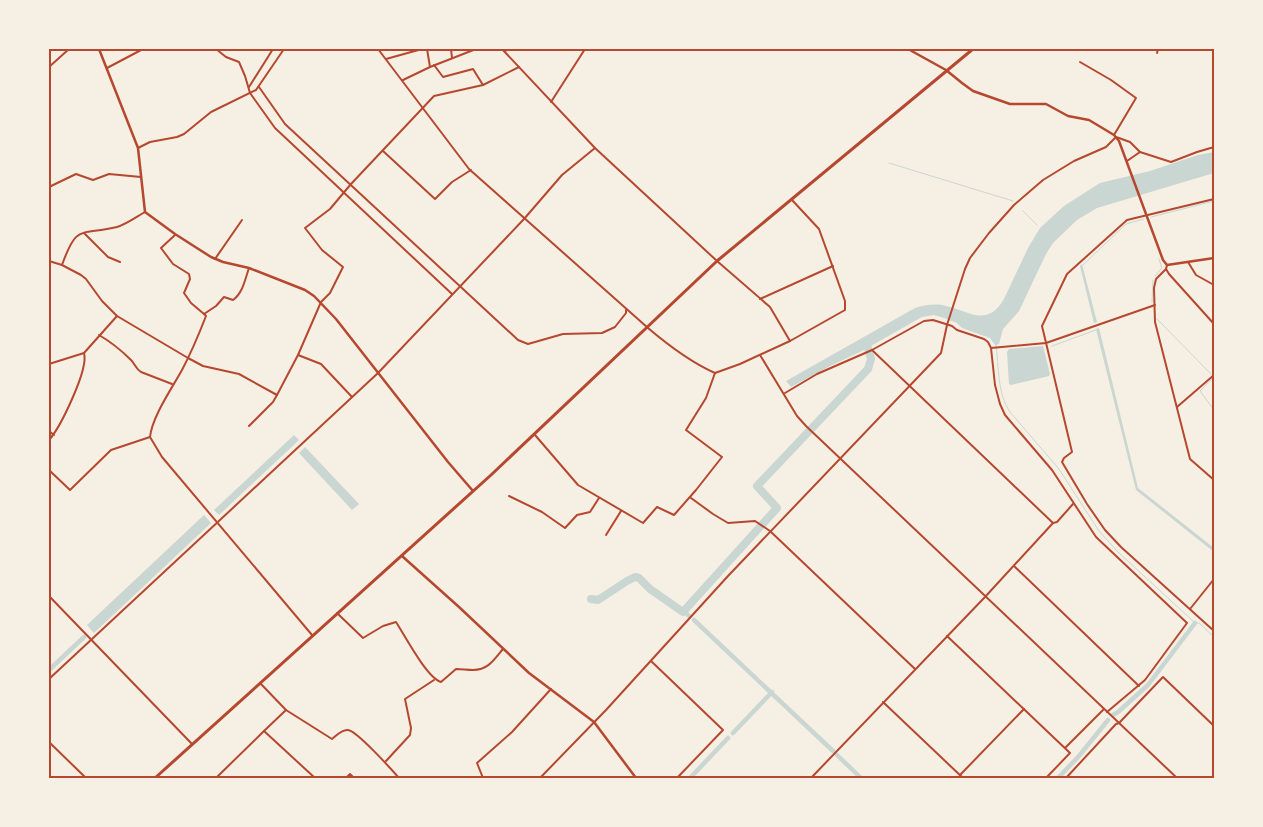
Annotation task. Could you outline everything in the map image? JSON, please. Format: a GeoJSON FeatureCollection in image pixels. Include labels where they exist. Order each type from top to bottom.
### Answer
{"type":"FeatureCollection","features":[{"type":"Feature","properties":{"kind":"main road"},"geometry":{"type":"LineString","coordinates":[[99,49],[138,148],[146,212],[149,216],[215,259],[249,268],[305,290],[321,302],[473,491]]}},
{"type":"Feature","properties":{"kind":"main road"},"geometry":{"type":"LineString","coordinates":[[908,49],[946,70],[973,91],[1010,104],[1046,104],[1068,116],[1088,120],[1115,136],[1166,267],[1214,258]]}},
{"type":"Feature","properties":{"kind":"main road"},"geometry":{"type":"LineString","coordinates":[[155,778],[535,435],[718,262],[973,49]]}},
{"type":"Feature","properties":{"kind":"main road"},"geometry":{"type":"LineString","coordinates":[[402,556],[529,673],[594,722],[636,778]]}},
{"type":"Feature","properties":{"kind":"street"},"geometry":{"type":"LineString","coordinates":[[49,67],[69,49]]}},
{"type":"Feature","properties":{"kind":"street"},"geometry":{"type":"LineString","coordinates":[[132,49],[134,53]]}},
{"type":"Feature","properties":{"kind":"street"},"geometry":{"type":"LineString","coordinates":[[106,68],[144,49]]}},
{"type":"Feature","properties":{"kind":"street"},"geometry":{"type":"LineString","coordinates":[[216,49],[226,57],[239,62],[250,93],[275,128],[452,294]]}},
{"type":"Feature","properties":{"kind":"street"},"geometry":{"type":"LineString","coordinates":[[249,87],[273,49]]}},
{"type":"Feature","properties":{"kind":"street"},"geometry":{"type":"LineString","coordinates":[[138,148],[150,142],[184,134],[211,112],[259,87],[284,49]]}},
{"type":"Feature","properties":{"kind":"street"},"geometry":{"type":"LineString","coordinates":[[378,49],[471,170],[648,328],[696,364],[715,373],[740,364],[790,341],[845,310],[846,301],[819,229],[792,200]]}},
{"type":"Feature","properties":{"kind":"street"},"geometry":{"type":"LineString","coordinates":[[386,59],[422,49]]}},
{"type":"Feature","properties":{"kind":"street"},"geometry":{"type":"LineString","coordinates":[[427,49],[430,67]]}},
{"type":"Feature","properties":{"kind":"street"},"geometry":{"type":"LineString","coordinates":[[451,49],[452,58]]}},
{"type":"Feature","properties":{"kind":"street"},"geometry":{"type":"LineString","coordinates":[[403,80],[434,65],[475,49]]}},
{"type":"Feature","properties":{"kind":"street"},"geometry":{"type":"LineString","coordinates":[[503,50],[512,49]]}},
{"type":"Feature","properties":{"kind":"street"},"geometry":{"type":"LineString","coordinates":[[551,102],[585,49]]}},
{"type":"Feature","properties":{"kind":"street"},"geometry":{"type":"LineString","coordinates":[[1157,53],[1158,49]]}},
{"type":"Feature","properties":{"kind":"street"},"geometry":{"type":"LineString","coordinates":[[503,50],[595,148],[718,262],[770,307],[790,341]]}},
{"type":"Feature","properties":{"kind":"street"},"geometry":{"type":"LineString","coordinates":[[540,778],[651,661],[769,530],[941,353],[953,304],[970,258],[1014,205],[1051,174],[1074,161],[1106,147],[1115,136],[1136,98],[1080,62]]}},
{"type":"Feature","properties":{"kind":"street"},"geometry":{"type":"LineString","coordinates":[[434,65],[443,77],[473,69],[483,85]]}},
{"type":"Feature","properties":{"kind":"street"},"geometry":{"type":"LineString","coordinates":[[249,426],[273,402],[298,355],[321,302],[330,293],[343,267],[322,250],[305,228],[330,209],[350,184],[434,96],[483,85],[520,67]]}},
{"type":"Feature","properties":{"kind":"street"},"geometry":{"type":"LineString","coordinates":[[259,87],[285,124],[518,340],[528,344],[563,334],[602,333],[615,327],[626,313],[626,309]]}},
{"type":"Feature","properties":{"kind":"street"},"geometry":{"type":"LineString","coordinates":[[1115,136],[1130,142],[1140,152],[1171,162],[1214,147]]}},
{"type":"Feature","properties":{"kind":"street"},"geometry":{"type":"LineString","coordinates":[[49,679],[378,373],[524,219],[562,176],[595,148]]}},
{"type":"Feature","properties":{"kind":"street"},"geometry":{"type":"LineString","coordinates":[[382,150],[435,199],[452,182],[471,170]]}},
{"type":"Feature","properties":{"kind":"street"},"geometry":{"type":"LineString","coordinates":[[1126,161],[1140,152]]}},
{"type":"Feature","properties":{"kind":"street"},"geometry":{"type":"LineString","coordinates":[[49,187],[76,174],[93,180],[109,174],[142,177]]}},
{"type":"Feature","properties":{"kind":"street"},"geometry":{"type":"LineString","coordinates":[[1214,199],[1122,222],[1067,274],[1042,326],[1072,452],[1062,462],[1105,530],[1214,632]]}},
{"type":"Feature","properties":{"kind":"street"},"geometry":{"type":"LineString","coordinates":[[62,265],[71,242],[79,234],[119,226],[146,212]]}},
{"type":"Feature","properties":{"kind":"street"},"geometry":{"type":"LineString","coordinates":[[215,259],[242,220]]}},
{"type":"Feature","properties":{"kind":"street"},"geometry":{"type":"LineString","coordinates":[[84,233],[108,257],[120,262]]}},
{"type":"Feature","properties":{"kind":"street"},"geometry":{"type":"LineString","coordinates":[[150,437],[157,417],[188,358],[205,319],[204,314],[191,303],[184,293],[190,279],[190,274],[173,264],[161,248],[175,234]]}},
{"type":"Feature","properties":{"kind":"street"},"geometry":{"type":"LineString","coordinates":[[49,261],[62,265],[86,279],[98,296],[117,316],[188,358],[203,366],[239,374],[277,395]]}},
{"type":"Feature","properties":{"kind":"street"},"geometry":{"type":"LineString","coordinates":[[1188,262],[1196,274],[1214,285]]}},
{"type":"Feature","properties":{"kind":"street"},"geometry":{"type":"LineString","coordinates":[[760,300],[833,266]]}},
{"type":"Feature","properties":{"kind":"street"},"geometry":{"type":"LineString","coordinates":[[1214,324],[1169,274],[1166,267],[1156,279],[1154,288],[1155,322],[1190,459],[1214,480]]}},
{"type":"Feature","properties":{"kind":"street"},"geometry":{"type":"LineString","coordinates":[[204,314],[216,306],[224,296],[233,300],[236,298],[242,289],[249,268]]}},
{"type":"Feature","properties":{"kind":"street"},"geometry":{"type":"LineString","coordinates":[[991,348],[1046,343],[1155,305]]}},
{"type":"Feature","properties":{"kind":"street"},"geometry":{"type":"LineString","coordinates":[[49,364],[84,354],[117,316]]}},
{"type":"Feature","properties":{"kind":"street"},"geometry":{"type":"LineString","coordinates":[[785,393],[817,374],[865,354],[924,321],[932,320],[947,324],[984,339],[991,348],[995,385],[1000,404],[1006,416],[1052,470],[1096,537],[1187,623],[1145,680],[1107,712]]}},
{"type":"Feature","properties":{"kind":"street"},"geometry":{"type":"LineString","coordinates":[[99,335],[114,345],[141,372],[173,385]]}},
{"type":"Feature","properties":{"kind":"street"},"geometry":{"type":"LineString","coordinates":[[872,350],[1053,523]]}},
{"type":"Feature","properties":{"kind":"street"},"geometry":{"type":"LineString","coordinates":[[49,440],[54,435],[74,393],[86,360],[84,354]]}},
{"type":"Feature","properties":{"kind":"street"},"geometry":{"type":"LineString","coordinates":[[760,354],[797,416],[806,426],[1177,778]]}},
{"type":"Feature","properties":{"kind":"street"},"geometry":{"type":"LineString","coordinates":[[298,355],[321,364],[352,397]]}},
{"type":"Feature","properties":{"kind":"street"},"geometry":{"type":"LineString","coordinates":[[535,435],[578,484],[599,498],[643,523],[657,506],[674,515],[722,457],[686,430],[706,398],[715,373]]}},
{"type":"Feature","properties":{"kind":"street"},"geometry":{"type":"LineString","coordinates":[[1177,407],[1214,374]]}},
{"type":"Feature","properties":{"kind":"street"},"geometry":{"type":"LineString","coordinates":[[49,431],[54,435]]}},
{"type":"Feature","properties":{"kind":"street"},"geometry":{"type":"LineString","coordinates":[[49,470],[70,490],[111,450],[150,437]]}},
{"type":"Feature","properties":{"kind":"street"},"geometry":{"type":"LineString","coordinates":[[150,437],[162,457],[313,636]]}},
{"type":"Feature","properties":{"kind":"street"},"geometry":{"type":"LineString","coordinates":[[509,496],[542,512],[565,528],[572,518],[590,512],[599,498]]}},
{"type":"Feature","properties":{"kind":"street"},"geometry":{"type":"LineString","coordinates":[[690,497],[728,523],[755,521],[769,530],[915,669]]}},
{"type":"Feature","properties":{"kind":"street"},"geometry":{"type":"LineString","coordinates":[[811,778],[985,597],[1053,523],[1074,504]]}},
{"type":"Feature","properties":{"kind":"street"},"geometry":{"type":"LineString","coordinates":[[606,535],[622,511]]}},
{"type":"Feature","properties":{"kind":"street"},"geometry":{"type":"LineString","coordinates":[[1014,566],[1139,686]]}},
{"type":"Feature","properties":{"kind":"street"},"geometry":{"type":"LineString","coordinates":[[1190,609],[1214,579]]}},
{"type":"Feature","properties":{"kind":"street"},"geometry":{"type":"LineString","coordinates":[[49,596],[192,744]]}},
{"type":"Feature","properties":{"kind":"street"},"geometry":{"type":"LineString","coordinates":[[336,613],[363,638],[383,626],[396,622],[419,660],[434,680],[441,682],[456,669],[471,670],[485,668],[491,664],[503,649]]}},
{"type":"Feature","properties":{"kind":"street"},"geometry":{"type":"LineString","coordinates":[[947,636],[1070,753],[1046,778]]}},
{"type":"Feature","properties":{"kind":"street"},"geometry":{"type":"LineString","coordinates":[[651,661],[723,730],[677,778]]}},
{"type":"Feature","properties":{"kind":"street"},"geometry":{"type":"LineString","coordinates":[[1066,778],[1163,677],[1214,726]]}},
{"type":"Feature","properties":{"kind":"street"},"geometry":{"type":"LineString","coordinates":[[385,762],[410,735],[411,728],[405,699],[434,680]]}},
{"type":"Feature","properties":{"kind":"street"},"geometry":{"type":"LineString","coordinates":[[260,683],[286,710],[332,739],[345,730],[358,734],[399,778]]}},
{"type":"Feature","properties":{"kind":"street"},"geometry":{"type":"LineString","coordinates":[[483,778],[476,763],[512,732],[551,689]]}},
{"type":"Feature","properties":{"kind":"street"},"geometry":{"type":"LineString","coordinates":[[883,702],[963,778]]}},
{"type":"Feature","properties":{"kind":"street"},"geometry":{"type":"LineString","coordinates":[[960,775],[1024,709]]}},
{"type":"Feature","properties":{"kind":"street"},"geometry":{"type":"LineString","coordinates":[[1065,748],[1104,709]]}},
{"type":"Feature","properties":{"kind":"street"},"geometry":{"type":"LineString","coordinates":[[216,778],[286,710]]}},
{"type":"Feature","properties":{"kind":"street"},"geometry":{"type":"LineString","coordinates":[[264,732],[315,778]]}},
{"type":"Feature","properties":{"kind":"street"},"geometry":{"type":"LineString","coordinates":[[49,742],[86,778]]}},
{"type":"Feature","properties":{"kind":"street"},"geometry":{"type":"LineString","coordinates":[[346,778],[350,774],[354,778]]}},
{"type":"Feature","properties":{"kind":"shaded area"},"geometry":{"type":"Polygon","coordinates":[[[1214,152],[1214,173],[1097,208],[1077,220],[1053,243],[1046,254],[1019,311],[1003,329],[999,344],[995,345],[990,338],[962,328],[957,323],[944,318],[934,315],[922,317],[862,351],[791,387],[786,381],[915,308],[926,305],[938,305],[970,314],[984,315],[991,313],[998,308],[1004,299],[1028,248],[1040,228],[1064,206],[1100,183],[1150,171],[1198,155],[1214,152]]]}},
{"type":"Feature","properties":{"kind":"shaded area"},"geometry":{"type":"Polygon","coordinates":[[[1082,264],[1097,322],[1094,323],[1080,266],[1082,264]]]}},
{"type":"Feature","properties":{"kind":"shaded area"},"geometry":{"type":"Polygon","coordinates":[[[1099,328],[1138,488],[1214,548],[1214,552],[1136,490],[1096,329],[1099,328]]]}},
{"type":"Feature","properties":{"kind":"shaded area"},"geometry":{"type":"Polygon","coordinates":[[[1043,346],[1049,376],[1009,384],[1007,352],[1009,349],[1043,346]]]}},
{"type":"Feature","properties":{"kind":"shaded area"},"geometry":{"type":"Polygon","coordinates":[[[294,435],[299,440],[219,515],[214,510],[294,435]]]}},
{"type":"Feature","properties":{"kind":"shaded area"},"geometry":{"type":"Polygon","coordinates":[[[305,447],[359,504],[352,510],[299,453],[305,447]]]}},
{"type":"Feature","properties":{"kind":"shaded area"},"geometry":{"type":"Polygon","coordinates":[[[204,515],[211,523],[94,633],[87,625],[204,515]]]}},
{"type":"Feature","properties":{"kind":"waterway"},"geometry":{"type":"LineString","coordinates":[[889,163],[1013,201]]}},
{"type":"Feature","properties":{"kind":"waterway"},"geometry":{"type":"LineString","coordinates":[[1151,217],[1214,201]]}},
{"type":"Feature","properties":{"kind":"waterway"},"geometry":{"type":"LineString","coordinates":[[1023,211],[1037,225]]}},
{"type":"Feature","properties":{"kind":"waterway"},"geometry":{"type":"LineString","coordinates":[[1083,265],[1126,224],[1144,219]]}},
{"type":"Feature","properties":{"kind":"waterway"},"geometry":{"type":"LineString","coordinates":[[1155,276],[1162,268],[1159,259]]}},
{"type":"Feature","properties":{"kind":"waterway"},"geometry":{"type":"LineString","coordinates":[[1152,302],[1153,280]]}},
{"type":"Feature","properties":{"kind":"waterway"},"geometry":{"type":"LineString","coordinates":[[1157,319],[1211,374]]}},
{"type":"Feature","properties":{"kind":"waterway"},"geometry":{"type":"LineString","coordinates":[[1052,346],[1096,330]]}},
{"type":"Feature","properties":{"kind":"waterway"},"geometry":{"type":"LineString","coordinates":[[591,599],[598,600],[635,577],[639,578],[650,589],[683,612],[777,508],[757,486],[868,369],[871,359],[866,341],[868,340]]}},
{"type":"Feature","properties":{"kind":"waterway"},"geometry":{"type":"LineString","coordinates":[[996,344],[999,379],[1003,397],[1010,412],[1059,469],[1099,531],[1118,552],[1195,623],[1199,623],[1214,637]]}},
{"type":"Feature","properties":{"kind":"waterway"},"geometry":{"type":"LineString","coordinates":[[1214,377],[1200,391],[1214,410]]}},
{"type":"Feature","properties":{"kind":"waterway"},"geometry":{"type":"LineString","coordinates":[[684,611],[689,616]]}},
{"type":"Feature","properties":{"kind":"waterway"},"geometry":{"type":"LineString","coordinates":[[694,620],[833,751]]}},
{"type":"Feature","properties":{"kind":"waterway"},"geometry":{"type":"LineString","coordinates":[[1113,715],[1148,685],[1195,623]]}},
{"type":"Feature","properties":{"kind":"waterway"},"geometry":{"type":"LineString","coordinates":[[49,670],[84,637]]}},
{"type":"Feature","properties":{"kind":"waterway"},"geometry":{"type":"LineString","coordinates":[[733,733],[772,692]]}},
{"type":"Feature","properties":{"kind":"waterway"},"geometry":{"type":"LineString","coordinates":[[1058,778],[1079,756],[1108,720]]}},
{"type":"Feature","properties":{"kind":"waterway"},"geometry":{"type":"LineString","coordinates":[[690,778],[728,738]]}},
{"type":"Feature","properties":{"kind":"waterway"},"geometry":{"type":"LineString","coordinates":[[837,755],[861,778]]}}]}
